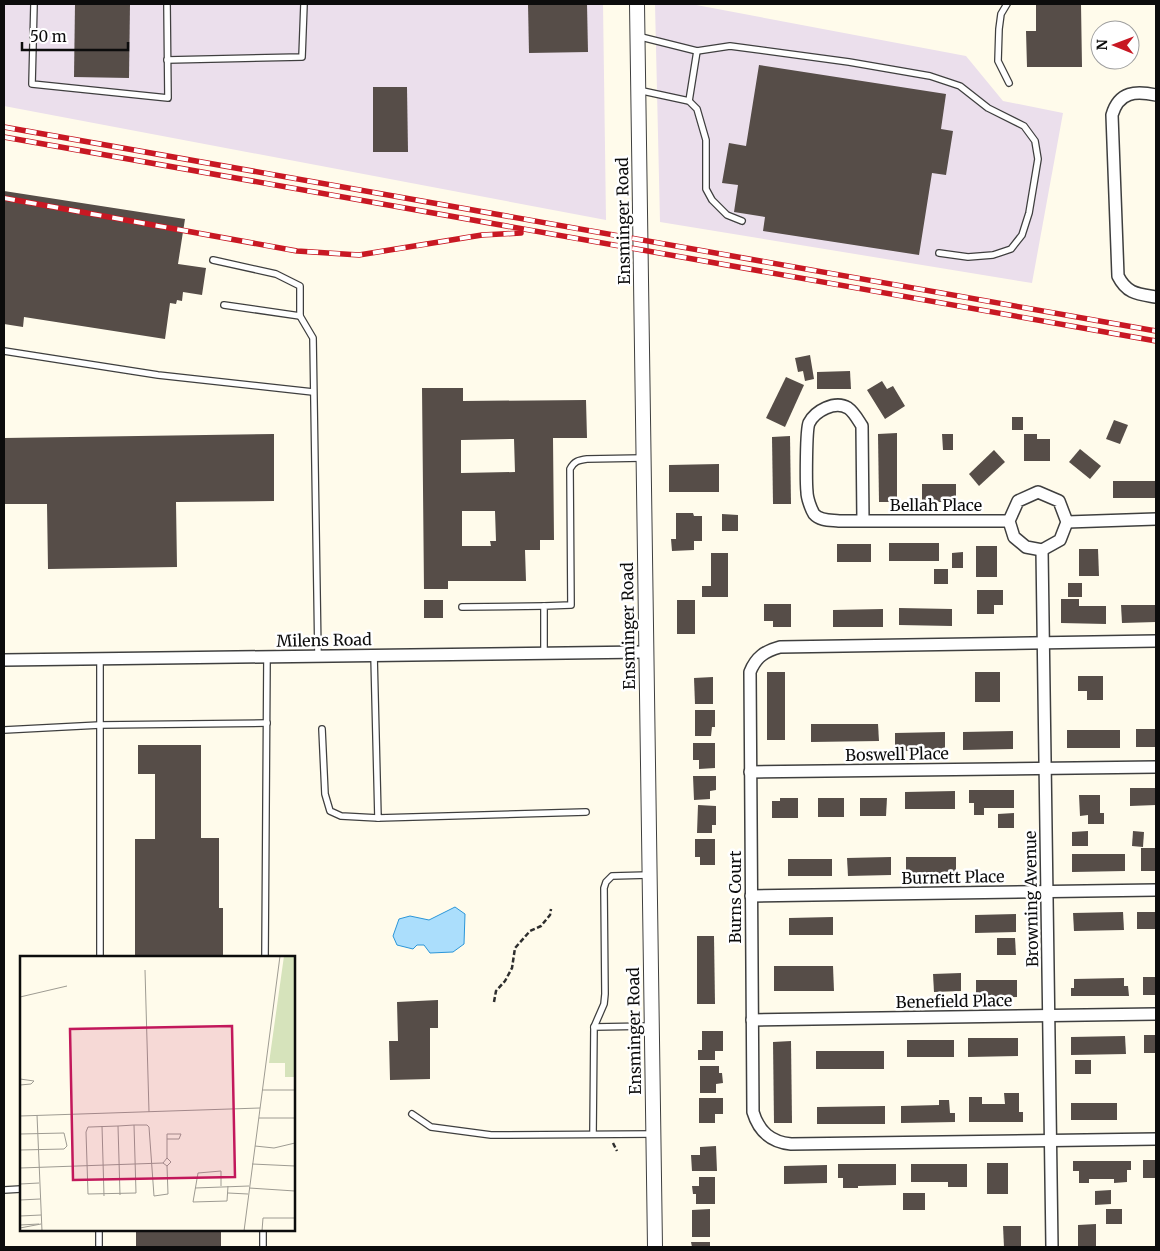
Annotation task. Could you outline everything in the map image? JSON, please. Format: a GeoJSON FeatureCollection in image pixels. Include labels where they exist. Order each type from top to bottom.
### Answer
{"type":"FeatureCollection","features":[{"type":"Feature","properties":{"kind":"street","name":"Ensminger Road"},"geometry":{"type":"LineString","coordinates":[[637,4],[655,1247]]}},
{"type":"Feature","properties":{"kind":"street"},"geometry":{"type":"LineString","coordinates":[[1156,95],[1139,92],[1124,96],[1114,108],[1112,115],[1118,276],[1122,284],[1131,291],[1156,297]]}},
{"type":"Feature","properties":{"kind":"street","name":"Bellah Place"},"geometry":{"type":"LineString","coordinates":[[863,520],[862,426],[848,408],[839,406],[825,408],[815,414],[808,425],[807,494],[814,514],[822,520],[1009,521]]}},
{"type":"Feature","properties":{"kind":"street"},"geometry":{"type":"LineString","coordinates":[[1038,492],[1059,501],[1067,522],[1060,540],[1042,550],[1026,547],[1014,537],[1009,521],[1018,500],[1038,492]]}},
{"type":"Feature","properties":{"kind":"street"},"geometry":{"type":"LineString","coordinates":[[1067,522],[1156,519]]}},
{"type":"Feature","properties":{"kind":"street","name":"Browning Avenue"},"geometry":{"type":"LineString","coordinates":[[1042,550],[1052,1247]]}},
{"type":"Feature","properties":{"kind":"street","name":"Burns Court"},"geometry":{"type":"LineString","coordinates":[[1156,641],[780,647],[761,655],[754,663],[750,672],[753,1112],[756,1122],[762,1131],[771,1139],[791,1144],[1156,1139]]}},
{"type":"Feature","properties":{"kind":"street","name":"Milens Road"},"geometry":{"type":"LineString","coordinates":[[4,660],[645,652]]}},
{"type":"Feature","properties":{"kind":"street","name":"Boswell Place"},"geometry":{"type":"LineString","coordinates":[[750,772],[1156,766]]}},
{"type":"Feature","properties":{"kind":"street","name":"Burnett Place"},"geometry":{"type":"LineString","coordinates":[[751,896],[1156,890]]}},
{"type":"Feature","properties":{"kind":"street","name":"Benefield Place"},"geometry":{"type":"LineString","coordinates":[[752,1020],[1156,1014]]}},
{"type":"Feature","properties":{"kind":"lane"},"geometry":{"type":"LineString","coordinates":[[34,4],[32,84],[168,98],[167,4]]}},
{"type":"Feature","properties":{"kind":"lane"},"geometry":{"type":"LineString","coordinates":[[168,60],[302,57],[304,4]]}},
{"type":"Feature","properties":{"kind":"lane"},"geometry":{"type":"LineString","coordinates":[[1007,4],[1001,14],[998,61],[1009,83]]}},
{"type":"Feature","properties":{"kind":"lane"},"geometry":{"type":"LineString","coordinates":[[637,36],[697,51],[730,46],[930,76],[960,86],[988,108],[1024,126],[1035,141],[1038,159],[1029,213],[1022,234],[1011,249],[993,255],[968,258],[939,253]]}},
{"type":"Feature","properties":{"kind":"lane"},"geometry":{"type":"LineString","coordinates":[[689,101],[697,51]]}},
{"type":"Feature","properties":{"kind":"lane"},"geometry":{"type":"LineString","coordinates":[[638,90],[689,101],[697,109],[706,140],[706,188],[712,200],[727,215],[742,221]]}},
{"type":"Feature","properties":{"kind":"lane"},"geometry":{"type":"LineString","coordinates":[[213,260],[276,274],[300,286],[300,316],[312,338],[318,656]]}},
{"type":"Feature","properties":{"kind":"lane"},"geometry":{"type":"LineString","coordinates":[[224,305],[300,316]]}},
{"type":"Feature","properties":{"kind":"lane"},"geometry":{"type":"LineString","coordinates":[[4,351],[158,375],[314,392]]}},
{"type":"Feature","properties":{"kind":"lane"},"geometry":{"type":"LineString","coordinates":[[462,608],[571,605],[570,469],[579,460],[643,458]]}},
{"type":"Feature","properties":{"kind":"lane"},"geometry":{"type":"LineString","coordinates":[[544,606],[544,653]]}},
{"type":"Feature","properties":{"kind":"lane"},"geometry":{"type":"LineString","coordinates":[[374,655],[378,818]]}},
{"type":"Feature","properties":{"kind":"lane"},"geometry":{"type":"LineString","coordinates":[[265,956],[267,657]]}},
{"type":"Feature","properties":{"kind":"lane"},"geometry":{"type":"LineString","coordinates":[[100,658],[100,956]]}},
{"type":"Feature","properties":{"kind":"lane"},"geometry":{"type":"LineString","coordinates":[[4,730],[100,725],[267,723]]}},
{"type":"Feature","properties":{"kind":"lane"},"geometry":{"type":"LineString","coordinates":[[322,729],[325,794],[330,811],[341,816],[378,818],[586,812]]}},
{"type":"Feature","properties":{"kind":"lane"},"geometry":{"type":"LineString","coordinates":[[592,1134],[594,1027],[602,1009],[605,994],[604,888],[606,882],[612,876],[649,875]]}},
{"type":"Feature","properties":{"kind":"lane"},"geometry":{"type":"LineString","coordinates":[[594,1027],[651,1026]]}},
{"type":"Feature","properties":{"kind":"lane"},"geometry":{"type":"LineString","coordinates":[[412,1114],[431,1126],[491,1135],[653,1134]]}},
{"type":"Feature","properties":{"kind":"lane"},"geometry":{"type":"LineString","coordinates":[[4,1190],[20,1189]]}},
{"type":"Feature","properties":{"kind":"lane"},"geometry":{"type":"LineString","coordinates":[[99,1231],[99,1247]]}},
{"type":"Feature","properties":{"kind":"lane"},"geometry":{"type":"LineString","coordinates":[[262,1247],[263,1231]]}},
{"type":"Feature","properties":{"kind":"path"},"geometry":{"type":"LineString","coordinates":[[494,1002],[496,991],[505,981],[512,968],[515,948],[530,931],[542,926],[550,915],[551,909]]}},
{"type":"Feature","properties":{"kind":"shaded area"},"geometry":{"type":"Polygon","coordinates":[[[4,4],[603,4],[606,220],[4,106],[4,4]]]}},
{"type":"Feature","properties":{"kind":"shaded area"},"geometry":{"type":"Polygon","coordinates":[[[655,4],[691,4],[966,56],[1003,101],[1063,113],[1032,283],[660,222],[655,4]]]}},
{"type":"Feature","properties":{"kind":"water"},"geometry":{"type":"Polygon","coordinates":[[[455,907],[465,914],[464,944],[453,952],[430,953],[424,945],[417,945],[413,949],[397,945],[393,936],[399,919],[410,916],[429,920],[455,907]]]}},
{"type":"Feature","properties":{"kind":"building"},"geometry":{"type":"Polygon","coordinates":[[[75,4],[130,4],[129,78],[74,77],[75,4]]]}},
{"type":"Feature","properties":{"kind":"building"},"geometry":{"type":"Polygon","coordinates":[[[528,4],[587,4],[588,52],[529,53],[528,4]]]}},
{"type":"Feature","properties":{"kind":"building"},"geometry":{"type":"Polygon","coordinates":[[[1036,4],[1081,4],[1082,67],[1027,67],[1026,31],[1036,31],[1036,4]]]}},
{"type":"Feature","properties":{"kind":"building"},"geometry":{"type":"Polygon","coordinates":[[[759,65],[946,94],[941,129],[953,131],[946,175],[932,173],[919,255],[763,231],[765,217],[734,212],[738,185],[722,183],[729,143],[746,146],[759,65]]]}},
{"type":"Feature","properties":{"kind":"building"},"geometry":{"type":"Polygon","coordinates":[[[373,87],[407,87],[408,152],[373,152],[373,87]]]}},
{"type":"Feature","properties":{"kind":"building"},"geometry":{"type":"Polygon","coordinates":[[[4,191],[185,219],[178,264],[206,268],[202,295],[183,292],[182,301],[177,300],[176,304],[170,303],[165,339],[24,317],[23,327],[4,324],[4,191]]]}},
{"type":"Feature","properties":{"kind":"building"},"geometry":{"type":"Polygon","coordinates":[[[810,355],[814,379],[805,381],[803,371],[798,372],[795,358],[810,355]]]}},
{"type":"Feature","properties":{"kind":"building"},"geometry":{"type":"Polygon","coordinates":[[[850,371],[851,389],[817,389],[817,372],[850,371]]]}},
{"type":"Feature","properties":{"kind":"building"},"geometry":{"type":"Polygon","coordinates":[[[786,377],[804,385],[785,427],[766,418],[786,377]]]}},
{"type":"Feature","properties":{"kind":"building"},"geometry":{"type":"Polygon","coordinates":[[[882,381],[887,389],[893,386],[905,406],[885,419],[867,390],[882,381]]]}},
{"type":"Feature","properties":{"kind":"building"},"geometry":{"type":"Polygon","coordinates":[[[422,388],[463,388],[463,401],[586,400],[587,438],[553,438],[554,540],[540,540],[540,550],[525,550],[526,581],[448,581],[448,589],[424,589],[422,388]],[[514,439],[461,440],[461,473],[515,472],[514,439]],[[462,511],[462,546],[491,546],[490,541],[496,541],[495,511],[462,511]]]}},
{"type":"Feature","properties":{"kind":"building"},"geometry":{"type":"Polygon","coordinates":[[[1012,417],[1023,417],[1023,430],[1012,430],[1012,417]]]}},
{"type":"Feature","properties":{"kind":"building"},"geometry":{"type":"Polygon","coordinates":[[[1114,420],[1128,425],[1120,444],[1106,439],[1114,420]]]}},
{"type":"Feature","properties":{"kind":"building"},"geometry":{"type":"Polygon","coordinates":[[[897,433],[897,502],[879,502],[878,434],[897,433]]]}},
{"type":"Feature","properties":{"kind":"building"},"geometry":{"type":"Polygon","coordinates":[[[274,434],[274,501],[176,502],[177,567],[48,569],[47,504],[4,504],[4,438],[274,434]]]}},
{"type":"Feature","properties":{"kind":"building"},"geometry":{"type":"Polygon","coordinates":[[[942,434],[953,434],[953,450],[943,450],[942,434]]]}},
{"type":"Feature","properties":{"kind":"building"},"geometry":{"type":"Polygon","coordinates":[[[1024,434],[1037,434],[1037,439],[1050,439],[1050,461],[1024,461],[1024,434]]]}},
{"type":"Feature","properties":{"kind":"building"},"geometry":{"type":"Polygon","coordinates":[[[790,436],[791,504],[773,504],[772,437],[790,436]]]}},
{"type":"Feature","properties":{"kind":"building"},"geometry":{"type":"Polygon","coordinates":[[[1080,449],[1101,466],[1090,479],[1069,462],[1080,449]]]}},
{"type":"Feature","properties":{"kind":"building"},"geometry":{"type":"Polygon","coordinates":[[[994,450],[1005,462],[979,486],[969,474],[994,450]]]}},
{"type":"Feature","properties":{"kind":"building"},"geometry":{"type":"Polygon","coordinates":[[[719,464],[719,492],[669,492],[669,465],[719,464]]]}},
{"type":"Feature","properties":{"kind":"building"},"geometry":{"type":"Polygon","coordinates":[[[1113,481],[1156,481],[1156,498],[1113,498],[1113,481]]]}},
{"type":"Feature","properties":{"kind":"building"},"geometry":{"type":"Polygon","coordinates":[[[922,484],[956,484],[956,502],[922,502],[922,484]]]}},
{"type":"Feature","properties":{"kind":"building"},"geometry":{"type":"Polygon","coordinates":[[[676,513],[693,513],[694,516],[702,516],[702,541],[694,541],[694,550],[672,551],[671,539],[676,539],[676,513]]]}},
{"type":"Feature","properties":{"kind":"building"},"geometry":{"type":"Polygon","coordinates":[[[722,514],[738,515],[738,531],[722,531],[722,514]]]}},
{"type":"Feature","properties":{"kind":"building"},"geometry":{"type":"Polygon","coordinates":[[[889,543],[939,543],[939,561],[889,561],[889,543]]]}},
{"type":"Feature","properties":{"kind":"building"},"geometry":{"type":"Polygon","coordinates":[[[837,544],[871,544],[871,562],[837,562],[837,544]]]}},
{"type":"Feature","properties":{"kind":"building"},"geometry":{"type":"Polygon","coordinates":[[[976,546],[997,546],[997,577],[976,577],[976,546]]]}},
{"type":"Feature","properties":{"kind":"building"},"geometry":{"type":"Polygon","coordinates":[[[1079,549],[1098,549],[1099,576],[1079,576],[1079,549]]]}},
{"type":"Feature","properties":{"kind":"building"},"geometry":{"type":"Polygon","coordinates":[[[963,552],[963,568],[952,568],[952,553],[963,552]]]}},
{"type":"Feature","properties":{"kind":"building"},"geometry":{"type":"Polygon","coordinates":[[[711,553],[728,553],[728,597],[702,597],[702,586],[711,586],[711,553]]]}},
{"type":"Feature","properties":{"kind":"building"},"geometry":{"type":"Polygon","coordinates":[[[934,569],[948,569],[948,584],[934,584],[934,569]]]}},
{"type":"Feature","properties":{"kind":"building"},"geometry":{"type":"Polygon","coordinates":[[[1068,583],[1082,583],[1082,597],[1068,597],[1068,583]]]}},
{"type":"Feature","properties":{"kind":"building"},"geometry":{"type":"Polygon","coordinates":[[[977,590],[1003,590],[1003,605],[994,605],[994,614],[977,614],[977,590]]]}},
{"type":"Feature","properties":{"kind":"building"},"geometry":{"type":"Polygon","coordinates":[[[1061,599],[1079,599],[1079,606],[1106,606],[1106,624],[1061,623],[1061,599]]]}},
{"type":"Feature","properties":{"kind":"building"},"geometry":{"type":"Polygon","coordinates":[[[424,600],[443,600],[443,618],[424,618],[424,600]]]}},
{"type":"Feature","properties":{"kind":"building"},"geometry":{"type":"Polygon","coordinates":[[[677,600],[695,600],[695,634],[677,634],[677,600]]]}},
{"type":"Feature","properties":{"kind":"building"},"geometry":{"type":"Polygon","coordinates":[[[764,604],[791,604],[791,627],[773,627],[773,621],[764,621],[764,604]]]}},
{"type":"Feature","properties":{"kind":"building"},"geometry":{"type":"Polygon","coordinates":[[[1121,605],[1156,605],[1156,622],[1122,623],[1121,605]]]}},
{"type":"Feature","properties":{"kind":"building"},"geometry":{"type":"Polygon","coordinates":[[[899,608],[952,609],[952,626],[899,625],[899,608]]]}},
{"type":"Feature","properties":{"kind":"building"},"geometry":{"type":"Polygon","coordinates":[[[883,609],[883,627],[833,627],[833,610],[883,609]]]}},
{"type":"Feature","properties":{"kind":"building"},"geometry":{"type":"Polygon","coordinates":[[[767,672],[785,672],[785,740],[767,740],[767,672]]]}},
{"type":"Feature","properties":{"kind":"building"},"geometry":{"type":"Polygon","coordinates":[[[975,672],[1000,672],[1000,702],[975,702],[975,672]]]}},
{"type":"Feature","properties":{"kind":"building"},"geometry":{"type":"Polygon","coordinates":[[[1078,676],[1103,676],[1103,700],[1087,700],[1087,691],[1078,691],[1078,676]]]}},
{"type":"Feature","properties":{"kind":"building"},"geometry":{"type":"Polygon","coordinates":[[[713,677],[713,704],[695,704],[694,678],[713,677]]]}},
{"type":"Feature","properties":{"kind":"building"},"geometry":{"type":"Polygon","coordinates":[[[695,710],[715,710],[715,727],[712,727],[711,736],[695,736],[695,710]]]}},
{"type":"Feature","properties":{"kind":"building"},"geometry":{"type":"Polygon","coordinates":[[[811,724],[878,724],[879,741],[811,742],[811,724]]]}},
{"type":"Feature","properties":{"kind":"building"},"geometry":{"type":"Polygon","coordinates":[[[1136,729],[1156,729],[1156,747],[1136,747],[1136,729]]]}},
{"type":"Feature","properties":{"kind":"building"},"geometry":{"type":"Polygon","coordinates":[[[1067,730],[1120,730],[1120,748],[1067,748],[1067,730]]]}},
{"type":"Feature","properties":{"kind":"building"},"geometry":{"type":"Polygon","coordinates":[[[1013,731],[1013,749],[963,750],[963,732],[1013,731]]]}},
{"type":"Feature","properties":{"kind":"building"},"geometry":{"type":"Polygon","coordinates":[[[945,732],[945,750],[895,751],[895,733],[945,732]]]}},
{"type":"Feature","properties":{"kind":"building"},"geometry":{"type":"Polygon","coordinates":[[[693,743],[715,743],[715,768],[699,769],[699,760],[693,760],[693,743]]]}},
{"type":"Feature","properties":{"kind":"building"},"geometry":{"type":"Polygon","coordinates":[[[138,745],[201,745],[201,838],[219,838],[219,908],[223,908],[223,956],[135,956],[135,839],[155,839],[155,774],[138,774],[138,745]]]}},
{"type":"Feature","properties":{"kind":"building"},"geometry":{"type":"Polygon","coordinates":[[[693,776],[716,776],[716,790],[710,791],[710,799],[694,800],[693,776]]]}},
{"type":"Feature","properties":{"kind":"building"},"geometry":{"type":"Polygon","coordinates":[[[1130,788],[1156,788],[1156,805],[1130,806],[1130,788]]]}},
{"type":"Feature","properties":{"kind":"building"},"geometry":{"type":"Polygon","coordinates":[[[969,790],[1014,790],[1014,808],[984,808],[984,815],[974,815],[974,803],[969,803],[969,790]]]}},
{"type":"Feature","properties":{"kind":"building"},"geometry":{"type":"Polygon","coordinates":[[[955,791],[955,809],[905,809],[905,792],[955,791]]]}},
{"type":"Feature","properties":{"kind":"building"},"geometry":{"type":"Polygon","coordinates":[[[1079,795],[1100,795],[1100,813],[1104,813],[1104,824],[1088,824],[1088,815],[1080,816],[1079,795]]]}},
{"type":"Feature","properties":{"kind":"building"},"geometry":{"type":"Polygon","coordinates":[[[780,798],[798,798],[798,818],[772,818],[772,801],[780,801],[780,798]]]}},
{"type":"Feature","properties":{"kind":"building"},"geometry":{"type":"Polygon","coordinates":[[[818,798],[844,798],[844,817],[818,817],[818,798]]]}},
{"type":"Feature","properties":{"kind":"building"},"geometry":{"type":"Polygon","coordinates":[[[860,798],[887,798],[886,816],[860,816],[860,798]]]}},
{"type":"Feature","properties":{"kind":"building"},"geometry":{"type":"Polygon","coordinates":[[[698,805],[716,806],[716,825],[712,825],[712,833],[697,833],[698,805]]]}},
{"type":"Feature","properties":{"kind":"building"},"geometry":{"type":"Polygon","coordinates":[[[1014,813],[1014,828],[998,828],[998,814],[1014,813]]]}},
{"type":"Feature","properties":{"kind":"building"},"geometry":{"type":"Polygon","coordinates":[[[1088,831],[1088,846],[1072,846],[1072,832],[1088,831]]]}},
{"type":"Feature","properties":{"kind":"building"},"geometry":{"type":"Polygon","coordinates":[[[1133,831],[1144,832],[1143,847],[1132,846],[1133,831]]]}},
{"type":"Feature","properties":{"kind":"building"},"geometry":{"type":"Polygon","coordinates":[[[695,839],[715,839],[715,865],[700,865],[700,857],[695,857],[695,839]]]}},
{"type":"Feature","properties":{"kind":"building"},"geometry":{"type":"Polygon","coordinates":[[[1141,848],[1156,848],[1156,871],[1141,871],[1141,848]]]}},
{"type":"Feature","properties":{"kind":"building"},"geometry":{"type":"Polygon","coordinates":[[[1072,854],[1125,854],[1125,871],[1072,872],[1072,854]]]}},
{"type":"Feature","properties":{"kind":"building"},"geometry":{"type":"Polygon","coordinates":[[[891,857],[891,875],[848,876],[847,858],[891,857]]]}},
{"type":"Feature","properties":{"kind":"building"},"geometry":{"type":"Polygon","coordinates":[[[906,857],[956,857],[956,874],[906,874],[906,857]]]}},
{"type":"Feature","properties":{"kind":"building"},"geometry":{"type":"Polygon","coordinates":[[[788,859],[832,859],[832,876],[788,876],[788,859]]]}},
{"type":"Feature","properties":{"kind":"building"},"geometry":{"type":"Polygon","coordinates":[[[1123,912],[1124,930],[1074,931],[1073,913],[1123,912]]]}},
{"type":"Feature","properties":{"kind":"building"},"geometry":{"type":"Polygon","coordinates":[[[1137,912],[1156,912],[1156,929],[1137,929],[1137,912]]]}},
{"type":"Feature","properties":{"kind":"building"},"geometry":{"type":"Polygon","coordinates":[[[1016,914],[1016,932],[975,933],[975,915],[1016,914]]]}},
{"type":"Feature","properties":{"kind":"building"},"geometry":{"type":"Polygon","coordinates":[[[833,917],[833,935],[789,935],[789,918],[833,917]]]}},
{"type":"Feature","properties":{"kind":"building"},"geometry":{"type":"Polygon","coordinates":[[[697,936],[714,936],[715,1004],[697,1004],[697,936]]]}},
{"type":"Feature","properties":{"kind":"building"},"geometry":{"type":"Polygon","coordinates":[[[997,938],[1015,938],[1016,955],[997,955],[997,938]]]}},
{"type":"Feature","properties":{"kind":"building"},"geometry":{"type":"Polygon","coordinates":[[[774,966],[833,966],[834,991],[774,991],[774,966]]]}},
{"type":"Feature","properties":{"kind":"building"},"geometry":{"type":"Polygon","coordinates":[[[961,973],[961,991],[934,992],[933,974],[961,973]]]}},
{"type":"Feature","properties":{"kind":"building"},"geometry":{"type":"Polygon","coordinates":[[[1143,977],[1156,977],[1156,995],[1143,995],[1143,977]]]}},
{"type":"Feature","properties":{"kind":"building"},"geometry":{"type":"Polygon","coordinates":[[[1124,978],[1124,986],[1128,986],[1129,996],[1071,996],[1071,988],[1074,988],[1074,979],[1124,978]]]}},
{"type":"Feature","properties":{"kind":"building"},"geometry":{"type":"Polygon","coordinates":[[[976,980],[1017,980],[1017,997],[976,998],[976,980]]]}},
{"type":"Feature","properties":{"kind":"building"},"geometry":{"type":"Polygon","coordinates":[[[438,1000],[438,1028],[430,1028],[430,1079],[390,1080],[389,1041],[398,1041],[397,1002],[438,1000]]]}},
{"type":"Feature","properties":{"kind":"building"},"geometry":{"type":"Polygon","coordinates":[[[702,1031],[723,1031],[723,1051],[715,1051],[715,1060],[698,1060],[698,1050],[702,1050],[702,1031]]]}},
{"type":"Feature","properties":{"kind":"building"},"geometry":{"type":"Polygon","coordinates":[[[1144,1035],[1156,1035],[1156,1053],[1144,1053],[1144,1035]]]}},
{"type":"Feature","properties":{"kind":"building"},"geometry":{"type":"Polygon","coordinates":[[[1125,1036],[1126,1054],[1071,1055],[1071,1037],[1125,1036]]]}},
{"type":"Feature","properties":{"kind":"building"},"geometry":{"type":"Polygon","coordinates":[[[968,1038],[1018,1038],[1018,1056],[968,1057],[968,1038]]]}},
{"type":"Feature","properties":{"kind":"building"},"geometry":{"type":"Polygon","coordinates":[[[907,1040],[954,1040],[954,1057],[907,1057],[907,1040]]]}},
{"type":"Feature","properties":{"kind":"building"},"geometry":{"type":"Polygon","coordinates":[[[791,1041],[792,1123],[774,1123],[773,1042],[791,1041]]]}},
{"type":"Feature","properties":{"kind":"building"},"geometry":{"type":"Polygon","coordinates":[[[816,1051],[884,1051],[884,1069],[816,1069],[816,1051]]]}},
{"type":"Feature","properties":{"kind":"building"},"geometry":{"type":"Polygon","coordinates":[[[1075,1060],[1091,1060],[1091,1074],[1075,1074],[1075,1060]]]}},
{"type":"Feature","properties":{"kind":"building"},"geometry":{"type":"Polygon","coordinates":[[[700,1066],[719,1066],[719,1073],[722,1073],[723,1083],[716,1084],[716,1093],[700,1093],[700,1066]]]}},
{"type":"Feature","properties":{"kind":"building"},"geometry":{"type":"Polygon","coordinates":[[[1004,1093],[1019,1093],[1019,1112],[1023,1112],[1023,1122],[969,1122],[969,1097],[982,1097],[982,1104],[1005,1104],[1004,1093]]]}},
{"type":"Feature","properties":{"kind":"building"},"geometry":{"type":"Polygon","coordinates":[[[699,1098],[723,1098],[723,1114],[715,1114],[715,1123],[699,1123],[699,1098]]]}},
{"type":"Feature","properties":{"kind":"building"},"geometry":{"type":"Polygon","coordinates":[[[939,1100],[949,1100],[950,1113],[955,1113],[955,1122],[901,1123],[901,1106],[939,1105],[939,1100]]]}},
{"type":"Feature","properties":{"kind":"building"},"geometry":{"type":"Polygon","coordinates":[[[1071,1103],[1117,1103],[1117,1120],[1071,1120],[1071,1103]]]}},
{"type":"Feature","properties":{"kind":"building"},"geometry":{"type":"Polygon","coordinates":[[[885,1106],[885,1124],[817,1124],[817,1107],[885,1106]]]}},
{"type":"Feature","properties":{"kind":"building"},"geometry":{"type":"Polygon","coordinates":[[[716,1146],[717,1171],[692,1171],[691,1155],[700,1155],[700,1147],[716,1146]]]}},
{"type":"Feature","properties":{"kind":"building"},"geometry":{"type":"Polygon","coordinates":[[[1143,1160],[1156,1160],[1156,1178],[1143,1178],[1143,1160]]]}},
{"type":"Feature","properties":{"kind":"building"},"geometry":{"type":"Polygon","coordinates":[[[1073,1161],[1131,1161],[1131,1170],[1127,1170],[1127,1182],[1114,1183],[1114,1179],[1089,1179],[1089,1183],[1079,1183],[1079,1171],[1073,1171],[1073,1161]]]}},
{"type":"Feature","properties":{"kind":"building"},"geometry":{"type":"Polygon","coordinates":[[[987,1163],[1008,1163],[1008,1194],[987,1194],[987,1163]]]}},
{"type":"Feature","properties":{"kind":"building"},"geometry":{"type":"Polygon","coordinates":[[[838,1164],[896,1164],[896,1185],[843,1188],[843,1178],[838,1178],[838,1164]]]}},
{"type":"Feature","properties":{"kind":"building"},"geometry":{"type":"Polygon","coordinates":[[[911,1164],[967,1164],[967,1187],[948,1187],[948,1182],[911,1182],[911,1164]]]}},
{"type":"Feature","properties":{"kind":"building"},"geometry":{"type":"Polygon","coordinates":[[[827,1165],[827,1183],[784,1184],[784,1166],[827,1165]]]}},
{"type":"Feature","properties":{"kind":"building"},"geometry":{"type":"Polygon","coordinates":[[[699,1177],[715,1177],[715,1204],[696,1204],[696,1194],[693,1194],[692,1186],[699,1186],[699,1177]]]}},
{"type":"Feature","properties":{"kind":"building"},"geometry":{"type":"Polygon","coordinates":[[[1111,1190],[1111,1204],[1095,1205],[1095,1191],[1111,1190]]]}},
{"type":"Feature","properties":{"kind":"building"},"geometry":{"type":"Polygon","coordinates":[[[903,1193],[925,1193],[925,1210],[903,1210],[903,1193]]]}},
{"type":"Feature","properties":{"kind":"building"},"geometry":{"type":"Polygon","coordinates":[[[710,1209],[710,1237],[692,1237],[692,1210],[710,1209]]]}},
{"type":"Feature","properties":{"kind":"building"},"geometry":{"type":"Polygon","coordinates":[[[1106,1209],[1122,1209],[1122,1224],[1106,1224],[1106,1209]]]}},
{"type":"Feature","properties":{"kind":"building"},"geometry":{"type":"Polygon","coordinates":[[[1096,1224],[1096,1247],[1078,1247],[1078,1225],[1096,1224]]]}},
{"type":"Feature","properties":{"kind":"building"},"geometry":{"type":"Polygon","coordinates":[[[1003,1226],[1021,1226],[1021,1247],[1004,1247],[1003,1226]]]}},
{"type":"Feature","properties":{"kind":"building"},"geometry":{"type":"Polygon","coordinates":[[[136,1231],[221,1231],[221,1247],[136,1247],[136,1231]]]}},
{"type":"Feature","properties":{"kind":"building"},"geometry":{"type":"Polygon","coordinates":[[[691,1242],[710,1242],[710,1247],[692,1247],[691,1242]]]}},
{"type":"Feature","properties":{"kind":"railway"},"geometry":{"type":"LineString","coordinates":[[4,127],[1156,331]]}},
{"type":"Feature","properties":{"kind":"railway"},"geometry":{"type":"LineString","coordinates":[[4,137],[1156,341]]}},
{"type":"Feature","properties":{"kind":"railway"},"geometry":{"type":"LineString","coordinates":[[4,198],[297,251],[359,255],[482,235],[521,233]]}}]}
